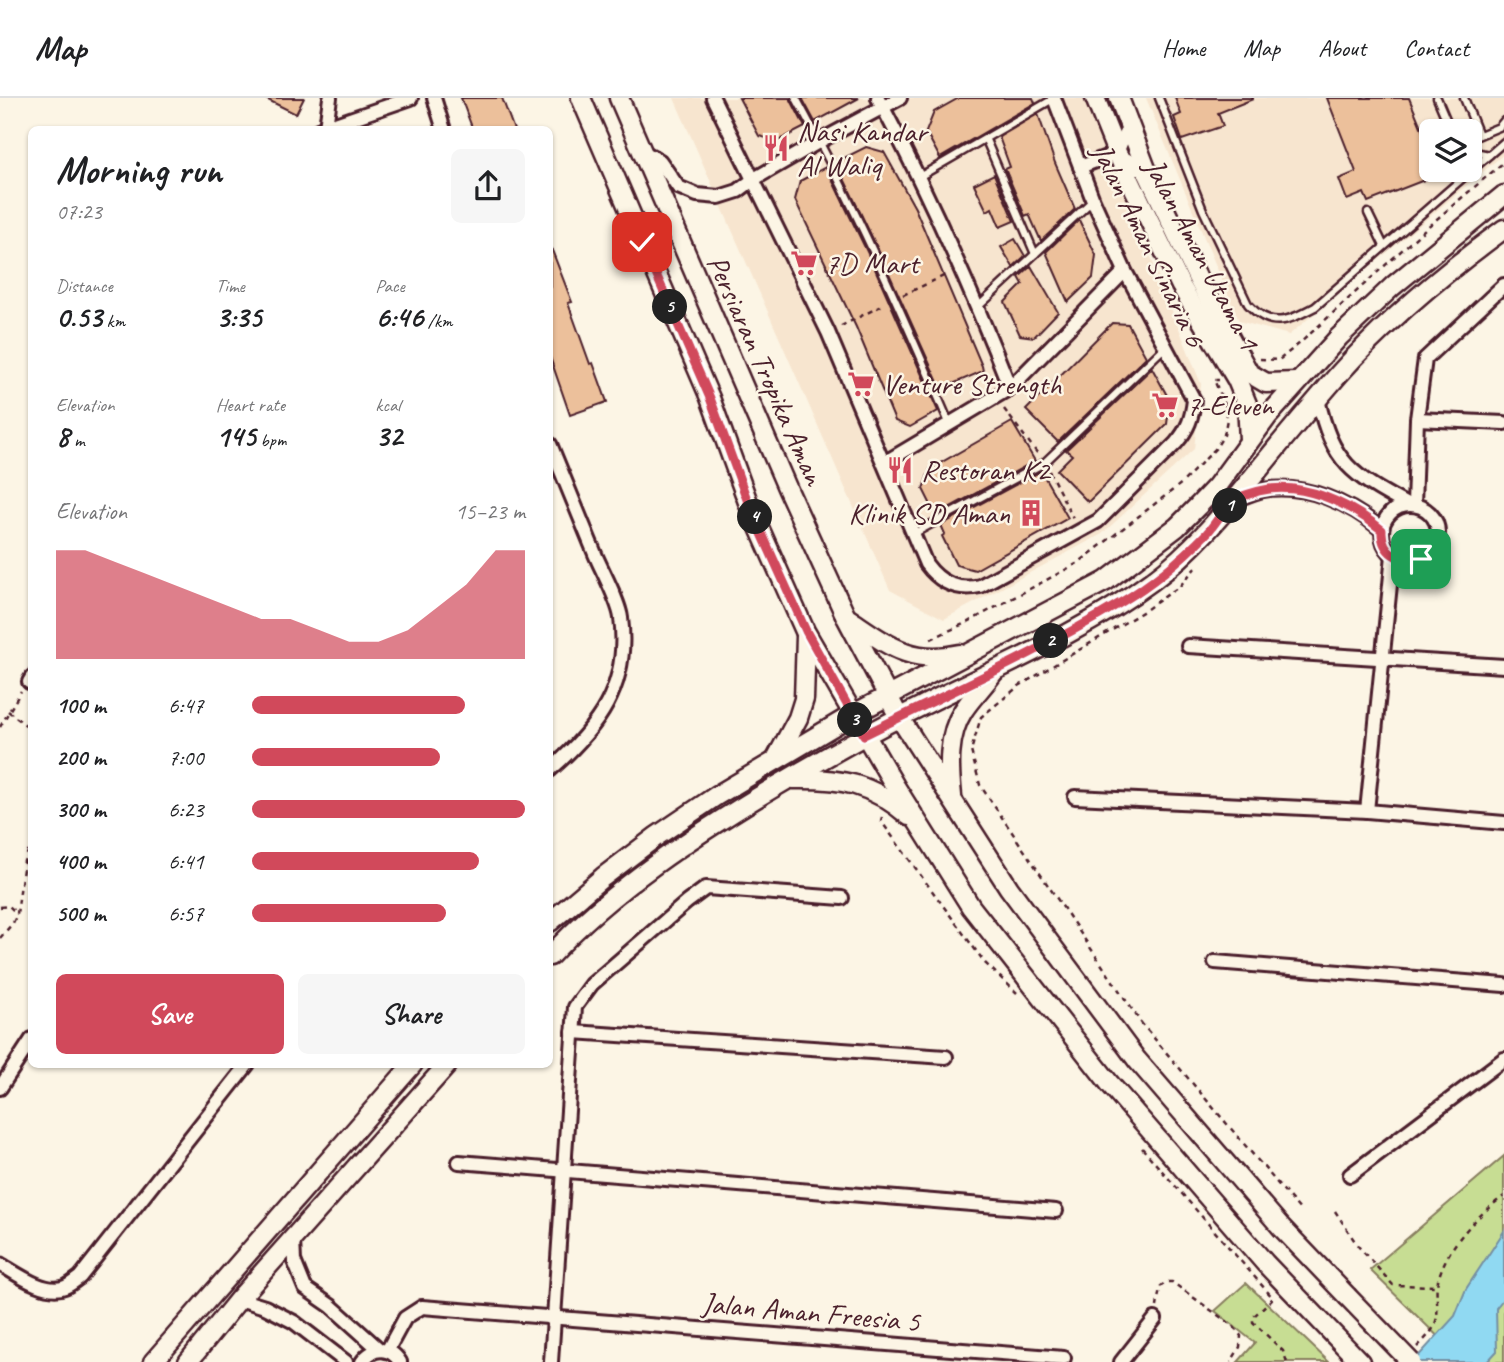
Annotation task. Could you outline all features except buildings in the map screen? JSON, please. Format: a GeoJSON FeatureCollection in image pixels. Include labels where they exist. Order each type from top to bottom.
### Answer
{"type":"FeatureCollection","features":[{"type":"Feature","properties":{"kind":"street"},"geometry":{"type":"LineString","coordinates":[[323,126],[330,98]]}},
{"type":"Feature","properties":{"kind":"street"},"geometry":{"type":"LineString","coordinates":[[328,126],[411,98]]}},
{"type":"Feature","properties":{"kind":"street"},"geometry":{"type":"LineString","coordinates":[[435,98],[443,126]]}},
{"type":"Feature","properties":{"kind":"street","name":"Persiaran Tropika Aman"},"geometry":{"type":"LineString","coordinates":[[581,98],[710,398],[749,505],[806,631],[864,735],[971,907],[1110,1084],[1232,1226],[1360,1362]]}},
{"type":"Feature","properties":{"kind":"street","name":"Persiaran Tropika Aman"},"geometry":{"type":"LineString","coordinates":[[619,98],[741,385],[846,617],[899,717],[1009,888],[1137,1060],[1282,1228],[1411,1358]]}},
{"type":"Feature","properties":{"kind":"street"},"geometry":{"type":"LineString","coordinates":[[713,98],[828,332],[915,538]]}},
{"type":"Feature","properties":{"kind":"street"},"geometry":{"type":"LineString","coordinates":[[640,150],[660,161],[678,187],[697,195],[719,197],[738,191],[881,103],[900,98]]}},
{"type":"Feature","properties":{"kind":"street","name":"Jalan Aman Sinaria 6"},"geometry":{"type":"LineString","coordinates":[[915,538],[926,564],[941,581],[968,589],[980,586],[1098,521],[1176,443],[1187,430],[1193,414],[1194,400],[1167,345],[1125,271],[1093,200],[1054,98]]}},
{"type":"Feature","properties":{"kind":"street","name":"Jalan Aman Utama 1"},"geometry":{"type":"LineString","coordinates":[[1095,98],[1117,153],[1181,286],[1243,377],[1266,383],[1297,382]]}},
{"type":"Feature","properties":{"kind":"street","name":"Jalan Aman Utama 1"},"geometry":{"type":"LineString","coordinates":[[1119,98],[1148,174],[1243,377],[1250,439]]}},
{"type":"Feature","properties":{"kind":"street"},"geometry":{"type":"LineString","coordinates":[[881,103],[919,177],[978,307],[1010,388]]}},
{"type":"Feature","properties":{"kind":"street"},"geometry":{"type":"LineString","coordinates":[[1080,167],[1117,153],[1129,124]]}},
{"type":"Feature","properties":{"kind":"street"},"geometry":{"type":"LineString","coordinates":[[1117,153],[1148,174]]}},
{"type":"Feature","properties":{"kind":"street"},"geometry":{"type":"LineString","coordinates":[[553,919],[657,836],[776,759],[852,715],[1105,581],[1143,554],[1177,527],[1216,487],[1250,439],[1339,337],[1393,286],[1504,195]]}},
{"type":"Feature","properties":{"kind":"street"},"geometry":{"type":"LineString","coordinates":[[553,953],[573,930],[670,853],[728,815],[864,735],[1121,603],[1172,567],[1235,500],[1357,355],[1409,306],[1504,229]]}},
{"type":"Feature","properties":{"kind":"street"},"geometry":{"type":"LineString","coordinates":[[884,463],[1010,388],[1125,271]]}},
{"type":"Feature","properties":{"kind":"street"},"geometry":{"type":"LineString","coordinates":[[1410,505],[1425,359],[1504,285]]}},
{"type":"Feature","properties":{"kind":"street"},"geometry":{"type":"LineString","coordinates":[[1318,399],[1327,434],[1348,468],[1368,484],[1433,516],[1438,530],[1436,544],[1421,559],[1406,561],[1393,555],[1384,544],[1382,530],[1388,516],[1399,507],[1410,505]]}},
{"type":"Feature","properties":{"kind":"street"},"geometry":{"type":"LineString","coordinates":[[1417,419],[1504,423]]}},
{"type":"Feature","properties":{"kind":"street"},"geometry":{"type":"LineString","coordinates":[[553,451],[621,616],[621,651],[618,680],[613,695],[593,728],[553,767]]}},
{"type":"Feature","properties":{"kind":"street"},"geometry":{"type":"LineString","coordinates":[[1235,500],[1263,490],[1294,489],[1324,496],[1367,517],[1382,530]]}},
{"type":"Feature","properties":{"kind":"street"},"geometry":{"type":"LineString","coordinates":[[1367,811],[1393,555]]}},
{"type":"Feature","properties":{"kind":"street"},"geometry":{"type":"LineString","coordinates":[[846,617],[888,646],[904,653],[936,659],[979,650]]}},
{"type":"Feature","properties":{"kind":"street"},"geometry":{"type":"LineString","coordinates":[[776,759],[798,718],[804,699],[806,631]]}},
{"type":"Feature","properties":{"kind":"street"},"geometry":{"type":"LineString","coordinates":[[1188,646],[1504,666]]}},
{"type":"Feature","properties":{"kind":"street"},"geometry":{"type":"LineString","coordinates":[[952,797],[950,774],[954,727],[964,709],[995,670]]}},
{"type":"Feature","properties":{"kind":"street"},"geometry":{"type":"LineString","coordinates":[[789,779],[841,780],[871,789],[922,827]]}},
{"type":"Feature","properties":{"kind":"street"},"geometry":{"type":"LineString","coordinates":[[1075,797],[1367,811],[1504,823]]}},
{"type":"Feature","properties":{"kind":"street"},"geometry":{"type":"LineString","coordinates":[[551,1362],[575,1007],[592,984],[706,888],[842,898]]}},
{"type":"Feature","properties":{"kind":"street"},"geometry":{"type":"LineString","coordinates":[[1215,962],[1504,985]]}},
{"type":"Feature","properties":{"kind":"street"},"geometry":{"type":"LineString","coordinates":[[573,1032],[946,1057]]}},
{"type":"Feature","properties":{"kind":"street"},"geometry":{"type":"LineString","coordinates":[[0,1088],[28,1045]]}},
{"type":"Feature","properties":{"kind":"street"},"geometry":{"type":"LineString","coordinates":[[1350,1175],[1504,1059]]}},
{"type":"Feature","properties":{"kind":"street"},"geometry":{"type":"LineString","coordinates":[[0,1264],[51,1289],[65,1287],[80,1277],[245,1068]]}},
{"type":"Feature","properties":{"kind":"street"},"geometry":{"type":"LineString","coordinates":[[153,1362],[408,1068]]}},
{"type":"Feature","properties":{"kind":"street"},"geometry":{"type":"LineString","coordinates":[[188,1362],[239,1299],[444,1068]]}},
{"type":"Feature","properties":{"kind":"street"},"geometry":{"type":"LineString","coordinates":[[459,1162],[1056,1211]]}},
{"type":"Feature","properties":{"kind":"street"},"geometry":{"type":"LineString","coordinates":[[293,1240],[294,1261],[305,1288],[383,1350],[397,1357],[400,1362]]}},
{"type":"Feature","properties":{"kind":"street"},"geometry":{"type":"LineString","coordinates":[[239,1299],[265,1307],[294,1322],[346,1362]]}},
{"type":"Feature","properties":{"kind":"street","name":"Jalan Aman Freesia 5"},"geometry":{"type":"LineString","coordinates":[[383,1350],[405,1318],[422,1307],[1064,1358]]}},
{"type":"Feature","properties":{"kind":"street"},"geometry":{"type":"LineString","coordinates":[[1121,1362],[1155,1318]]}},
{"type":"Feature","properties":{"kind":"street"},"geometry":{"type":"LineString","coordinates":[[362,1362],[368,1354],[383,1350]]}},
{"type":"Feature","properties":{"kind":"lane"},"geometry":{"type":"LineString","coordinates":[[796,98],[820,141],[896,299],[950,425]]}},
{"type":"Feature","properties":{"kind":"lane"},"geometry":{"type":"LineString","coordinates":[[919,177],[1054,98]]}},
{"type":"Feature","properties":{"kind":"lane"},"geometry":{"type":"LineString","coordinates":[[1158,98],[1203,210],[1248,304],[1257,315],[1271,321],[1285,321],[1315,307],[1504,142]]}},
{"type":"Feature","properties":{"kind":"lane"},"geometry":{"type":"LineString","coordinates":[[1437,98],[1446,119]]}},
{"type":"Feature","properties":{"kind":"lane"},"geometry":{"type":"LineString","coordinates":[[1464,98],[1473,119]]}},
{"type":"Feature","properties":{"kind":"lane"},"geometry":{"type":"LineString","coordinates":[[1482,134],[1499,127],[1504,121]]}},
{"type":"Feature","properties":{"kind":"lane"},"geometry":{"type":"LineString","coordinates":[[986,140],[1035,254]]}},
{"type":"Feature","properties":{"kind":"lane"},"geometry":{"type":"LineString","coordinates":[[1482,154],[1489,155]]}},
{"type":"Feature","properties":{"kind":"lane"},"geometry":{"type":"LineString","coordinates":[[978,307],[1093,200]]}},
{"type":"Feature","properties":{"kind":"lane"},"geometry":{"type":"LineString","coordinates":[[1368,213],[1384,246]]}},
{"type":"Feature","properties":{"kind":"lane"},"geometry":{"type":"LineString","coordinates":[[915,538],[1044,463],[1167,345]]}},
{"type":"Feature","properties":{"kind":"path"},"geometry":{"type":"LineString","coordinates":[[924,641],[937,638],[1078,563],[1182,483],[1215,449],[1224,435],[1226,407],[1214,380],[1243,377],[1253,355],[1258,359],[1279,360],[1504,162]]}},
{"type":"Feature","properties":{"kind":"path"},"geometry":{"type":"LineString","coordinates":[[0,727],[17,695],[28,681]]}},
{"type":"Feature","properties":{"kind":"path"},"geometry":{"type":"LineString","coordinates":[[8,711],[28,727]]}},
{"type":"Feature","properties":{"kind":"path"},"geometry":{"type":"LineString","coordinates":[[971,751],[980,785],[1142,1024],[1301,1211]]}},
{"type":"Feature","properties":{"kind":"path"},"geometry":{"type":"LineString","coordinates":[[0,938],[17,914],[24,862],[28,852]]}},
{"type":"Feature","properties":{"kind":"path"},"geometry":{"type":"LineString","coordinates":[[24,862],[28,866]]}},
{"type":"Feature","properties":{"kind":"path"},"geometry":{"type":"LineString","coordinates":[[0,907],[9,905],[17,914]]}},
{"type":"Feature","properties":{"kind":"path"},"geometry":{"type":"LineString","coordinates":[[1411,1358],[1438,1319],[1436,1286],[1447,1259],[1468,1227],[1504,1196]]}},
{"type":"Feature","properties":{"kind":"path"},"geometry":{"type":"LineString","coordinates":[[1335,1211],[1358,1246],[1393,1285],[1436,1286]]}},
{"type":"Feature","properties":{"kind":"path"},"geometry":{"type":"LineString","coordinates":[[1155,1318],[1160,1287],[1166,1282],[1172,1282],[1233,1326],[1241,1336],[1240,1346],[1230,1362]]}},
{"type":"Feature","properties":{"kind":"shaded area"},"geometry":{"type":"Polygon","coordinates":[[[674,98],[1088,98],[1201,384],[1194,449],[1102,534],[944,619],[890,590],[674,98]]]}},
{"type":"Feature","properties":{"kind":"shaded area"},"geometry":{"type":"Polygon","coordinates":[[[1146,98],[1504,98],[1504,154],[1482,173],[1482,119],[1419,119],[1419,182],[1471,182],[1289,335],[1239,321],[1146,98]]]}},
{"type":"Feature","properties":{"kind":"green space"},"geometry":{"type":"Polygon","coordinates":[[[1504,1156],[1504,1362],[1464,1362],[1370,1270],[1504,1156]]]}},
{"type":"Feature","properties":{"kind":"green space"},"geometry":{"type":"Polygon","coordinates":[[[1246,1283],[1329,1362],[1238,1362],[1255,1343],[1215,1311],[1246,1283]]]}},
{"type":"Feature","properties":{"kind":"water"},"geometry":{"type":"Polygon","coordinates":[[[1504,1231],[1504,1298],[1496,1308],[1497,1351],[1487,1362],[1413,1362],[1455,1316],[1466,1289],[1504,1231]]]}},
{"type":"Feature","properties":{"kind":"place","name":"Nasi Kandar Al Waliq"},"geometry":{"type":"Point","coordinates":[776,148]}},
{"type":"Feature","properties":{"kind":"place","name":"7D Mart"},"geometry":{"type":"Point","coordinates":[804,263]}},
{"type":"Feature","properties":{"kind":"place","name":"Venture Strength"},"geometry":{"type":"Point","coordinates":[861,384]}},
{"type":"Feature","properties":{"kind":"place","name":"7-Eleven"},"geometry":{"type":"Point","coordinates":[1165,405]}},
{"type":"Feature","properties":{"kind":"place","name":"Restoran K2"},"geometry":{"type":"Point","coordinates":[900,470]}},
{"type":"Feature","properties":{"kind":"place","name":"Klinik SD Aman"},"geometry":{"type":"Point","coordinates":[1031,513]}},
{"type":"Feature","properties":{"kind":"route"},"geometry":{"type":"LineString","coordinates":[[642,242],[710,398],[749,505],[806,631],[864,735],[1037,649],[1121,603],[1172,567],[1235,500],[1263,490],[1294,489],[1324,496],[1367,517],[1382,530],[1384,544],[1399,559],[1421,559]]}}]}
